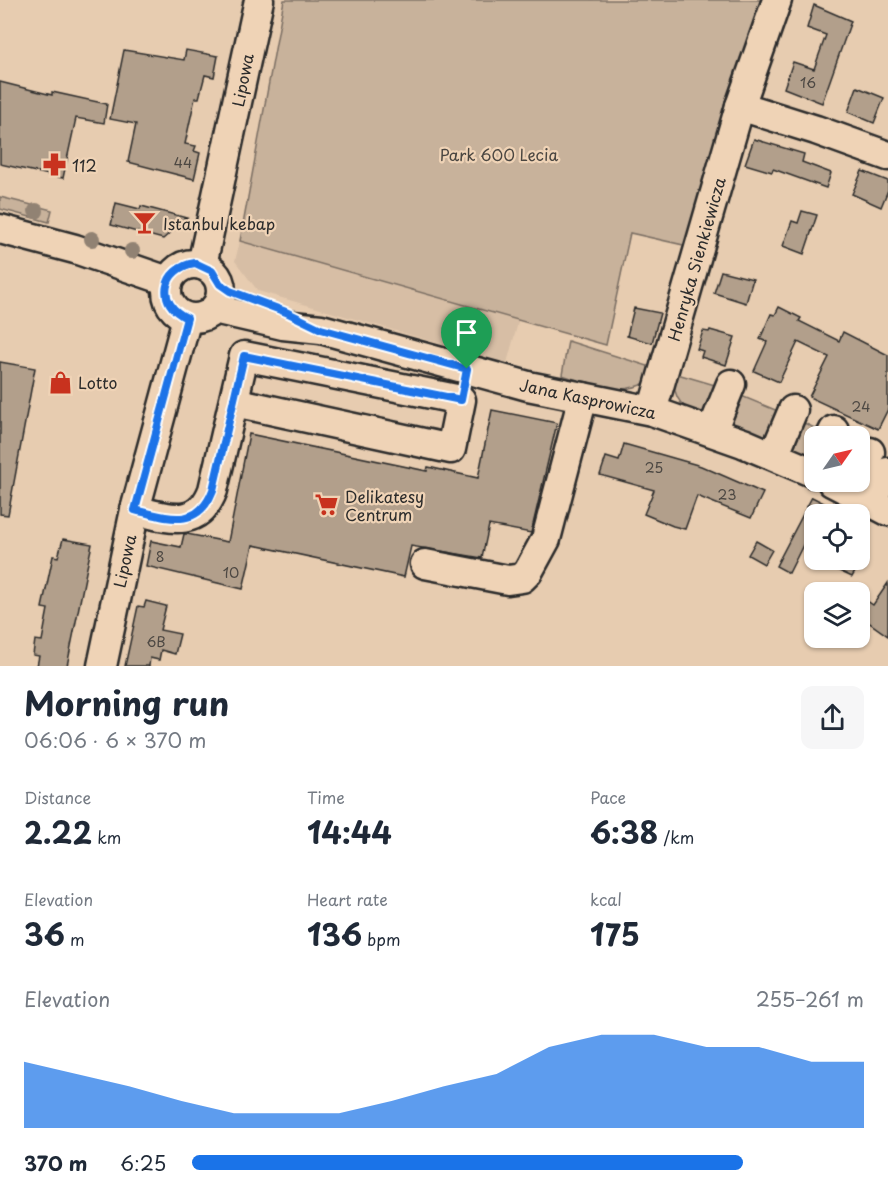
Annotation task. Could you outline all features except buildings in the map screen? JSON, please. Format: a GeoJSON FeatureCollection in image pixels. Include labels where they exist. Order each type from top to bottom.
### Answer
{"type":"FeatureCollection","features":[{"type":"Feature","properties":{"kind":"street","name":"Lipowa"},"geometry":{"type":"LineString","coordinates":[[212,286],[258,0]]}},
{"type":"Feature","properties":{"kind":"street","name":"Henryka Sienkiewicza"},"geometry":{"type":"LineString","coordinates":[[652,411],[740,106],[777,0]]}},
{"type":"Feature","properties":{"kind":"street"},"geometry":{"type":"LineString","coordinates":[[740,106],[888,156]]}},
{"type":"Feature","properties":{"kind":"street"},"geometry":{"type":"LineString","coordinates":[[0,229],[75,249],[168,281]]}},
{"type":"Feature","properties":{"kind":"street"},"geometry":{"type":"LineString","coordinates":[[184,265],[212,286],[203,317],[187,318],[173,309],[168,300],[168,281],[174,271],[184,265]]}},
{"type":"Feature","properties":{"kind":"street","name":"Jana Kasprowicza"},"geometry":{"type":"LineString","coordinates":[[212,286],[283,326],[321,329],[583,398],[652,411],[804,464]]}},
{"type":"Feature","properties":{"kind":"street","name":"Lipowa"},"geometry":{"type":"LineString","coordinates":[[102,666],[135,510],[187,318]]}},
{"type":"Feature","properties":{"kind":"street"},"geometry":{"type":"LineString","coordinates":[[135,510],[180,519],[192,516],[208,504],[244,356],[461,400]]}},
{"type":"Feature","properties":{"kind":"street"},"geometry":{"type":"LineString","coordinates":[[234,402],[451,449],[467,369]]}},
{"type":"Feature","properties":{"kind":"street"},"geometry":{"type":"LineString","coordinates":[[712,431],[731,384]]}},
{"type":"Feature","properties":{"kind":"street"},"geometry":{"type":"LineString","coordinates":[[425,564],[508,580],[522,578],[528,572],[546,539],[583,398]]}},
{"type":"Feature","properties":{"kind":"street"},"geometry":{"type":"LineString","coordinates":[[774,455],[793,410]]}},
{"type":"Feature","properties":{"kind":"shaded area"},"geometry":{"type":"Polygon","coordinates":[[[240,241],[519,319],[507,363],[258,291],[235,261],[240,241]]]}},
{"type":"Feature","properties":{"kind":"green space","name":"Park 600 Lecia"},"geometry":{"type":"Polygon","coordinates":[[[284,0],[770,0],[688,246],[630,233],[606,345],[240,241],[284,0]]]}},
{"type":"Feature","properties":{"kind":"green space"},"geometry":{"type":"Polygon","coordinates":[[[0,197],[52,210],[49,222],[0,209],[0,197]]]}},
{"type":"Feature","properties":{"kind":"green space"},"geometry":{"type":"Polygon","coordinates":[[[568,341],[651,367],[649,381],[638,386],[616,389],[562,375],[568,341]]]}},
{"type":"Feature","properties":{"kind":"green space"},"geometry":{"type":"Polygon","coordinates":[[[674,373],[725,388],[713,423],[689,410],[678,399],[675,392],[674,373]]]}},
{"type":"Feature","properties":{"kind":"green space"},"geometry":{"type":"Polygon","coordinates":[[[739,395],[785,414],[773,444],[725,427],[739,395]]]}},
{"type":"Feature","properties":{"kind":"green space"},"geometry":{"type":"Polygon","coordinates":[[[798,420],[810,426],[804,426],[804,457],[784,448],[798,420]]]}},
{"type":"Feature","properties":{"kind":"place","name":"112"},"geometry":{"type":"Point","coordinates":[54,165]}},
{"type":"Feature","properties":{"kind":"place","name":"Istanbul kebap"},"geometry":{"type":"Point","coordinates":[145,223]}},
{"type":"Feature","properties":{"kind":"place","name":"Lotto"},"geometry":{"type":"Point","coordinates":[60,382]}},
{"type":"Feature","properties":{"kind":"place","name":"Delikatesy Centrum"},"geometry":{"type":"Point","coordinates":[327,505]}},
{"type":"Feature","properties":{"kind":"route"},"geometry":{"type":"LineString","coordinates":[[195,263],[202,265],[212,271],[220,284],[230,291],[286,312],[321,329],[467,369],[461,400],[244,356],[208,504],[192,516],[180,519],[135,510],[187,318],[173,309],[166,290],[174,271],[184,265],[195,263]]}}]}
